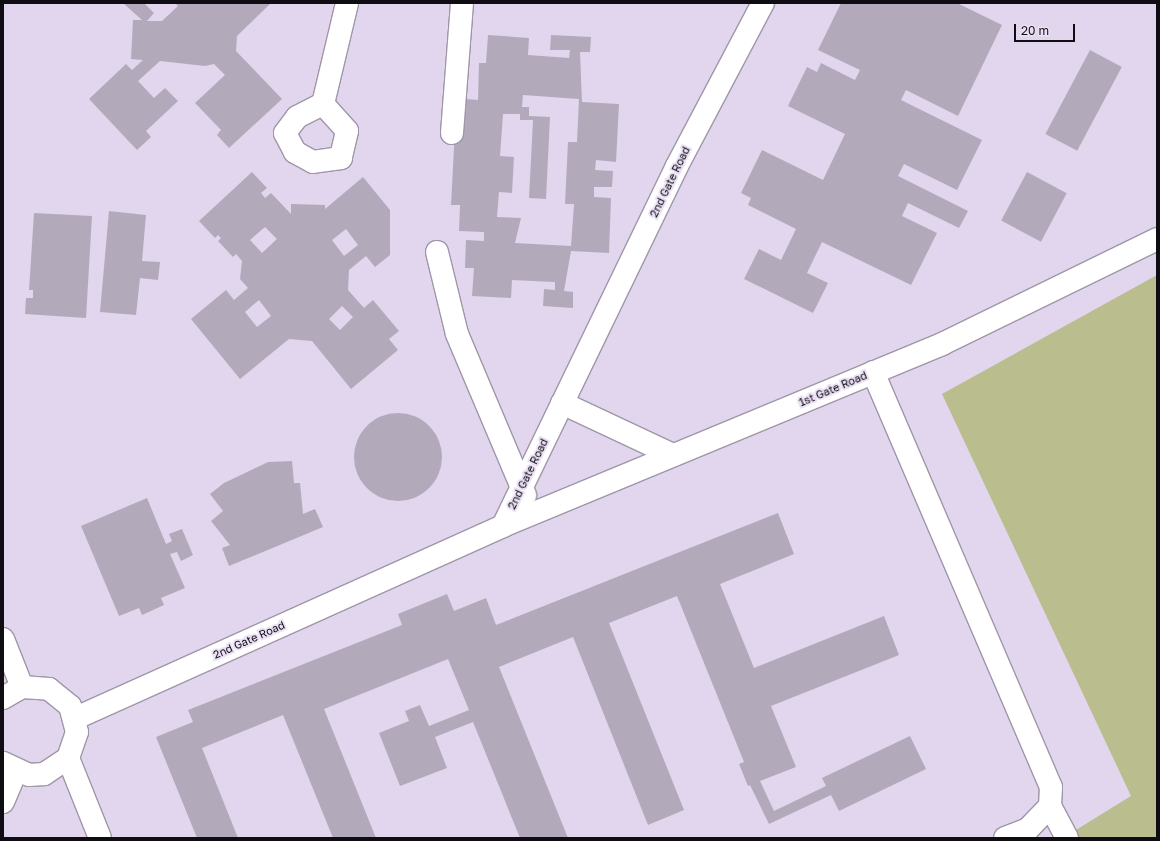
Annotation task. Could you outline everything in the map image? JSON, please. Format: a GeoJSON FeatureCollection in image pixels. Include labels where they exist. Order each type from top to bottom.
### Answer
{"type":"FeatureCollection","features":[{"type":"Feature","properties":{"kind":"street"},"geometry":{"type":"LineString","coordinates":[[322,104],[347,3]]}},
{"type":"Feature","properties":{"kind":"street"},"geometry":{"type":"LineString","coordinates":[[452,133],[462,3]]}},
{"type":"Feature","properties":{"kind":"street","name":"2nd Gate Road"},"geometry":{"type":"LineString","coordinates":[[76,718],[503,526],[677,166],[763,3]]}},
{"type":"Feature","properties":{"kind":"street","name":"1st Gate Road"},"geometry":{"type":"LineString","coordinates":[[503,526],[942,344],[1157,239]]}},
{"type":"Feature","properties":{"kind":"street"},"geometry":{"type":"LineString","coordinates":[[437,252],[457,334],[522,486],[532,514]]}},
{"type":"Feature","properties":{"kind":"street"},"geometry":{"type":"LineString","coordinates":[[873,372],[1051,787],[1050,806],[1067,838]]}},
{"type":"Feature","properties":{"kind":"street"},"geometry":{"type":"LineString","coordinates":[[562,403],[673,455]]}},
{"type":"Feature","properties":{"kind":"street"},"geometry":{"type":"LineString","coordinates":[[3,639],[22,687]]}},
{"type":"Feature","properties":{"kind":"street"},"geometry":{"type":"LineString","coordinates":[[3,698],[22,687],[49,689],[70,706],[76,718],[74,746],[68,758],[44,774],[9,767],[3,802]]}},
{"type":"Feature","properties":{"kind":"street"},"geometry":{"type":"LineString","coordinates":[[68,758],[100,838]]}},
{"type":"Feature","properties":{"kind":"street"},"geometry":{"type":"LineString","coordinates":[[1005,838],[1028,829],[1050,806]]}},
{"type":"Feature","properties":{"kind":"shaded area"},"geometry":{"type":"Polygon","coordinates":[[[3,3],[1157,3],[1157,838],[3,838],[3,3]]]}},
{"type":"Feature","properties":{"kind":"green space"},"geometry":{"type":"Polygon","coordinates":[[[1157,275],[1157,838],[1063,838],[1131,796],[942,394],[1157,275]]]}},
{"type":"Feature","properties":{"kind":"building"},"geometry":{"type":"Polygon","coordinates":[[[123,3],[144,3],[154,13],[147,21],[162,21],[178,6],[175,3],[271,3],[237,36],[236,51],[282,99],[229,148],[217,135],[221,130],[195,103],[225,75],[214,64],[205,66],[160,61],[138,81],[154,98],[165,88],[178,101],[146,131],[151,137],[137,150],[89,99],[126,64],[132,70],[143,60],[131,59],[133,20],[142,20],[123,3]]]}},
{"type":"Feature","properties":{"kind":"building"},"geometry":{"type":"Polygon","coordinates":[[[841,3],[957,3],[1002,25],[958,116],[906,90],[901,100],[982,140],[957,190],[904,164],[898,176],[968,211],[959,228],[908,203],[902,216],[937,233],[911,285],[822,242],[807,273],[828,283],[813,313],[744,279],[759,249],[781,260],[796,229],[748,205],[751,198],[741,193],[762,150],[823,180],[845,134],[788,106],[807,67],[817,72],[821,63],[855,80],[860,70],[818,50],[841,3]]]}},
{"type":"Feature","properties":{"kind":"building"},"geometry":{"type":"Polygon","coordinates":[[[488,35],[529,38],[528,55],[569,58],[570,50],[550,50],[551,35],[591,37],[590,52],[580,52],[582,102],[619,104],[616,162],[596,160],[595,170],[613,171],[612,187],[594,187],[594,197],[611,198],[609,253],[571,251],[564,291],[573,292],[573,308],[543,306],[544,289],[555,290],[555,282],[512,280],[511,298],[472,296],[474,268],[465,268],[466,240],[484,241],[484,232],[459,231],[460,205],[451,205],[455,128],[464,128],[465,99],[478,100],[479,63],[486,63],[488,35]],[[523,95],[522,107],[529,107],[529,116],[550,117],[546,199],[529,198],[533,120],[520,120],[520,114],[503,114],[500,156],[514,157],[512,193],[499,192],[497,217],[521,218],[515,243],[571,246],[574,204],[565,204],[568,142],[577,142],[579,99],[523,95]]]}},
{"type":"Feature","properties":{"kind":"building"},"geometry":{"type":"Polygon","coordinates":[[[1090,50],[1122,67],[1077,151],[1045,134],[1090,50]]]}},
{"type":"Feature","properties":{"kind":"building"},"geometry":{"type":"Polygon","coordinates":[[[252,172],[267,188],[261,193],[265,198],[271,193],[291,214],[291,204],[325,205],[325,209],[363,177],[390,210],[390,255],[375,267],[366,256],[349,270],[348,290],[364,308],[373,300],[399,331],[389,339],[398,350],[351,389],[312,341],[289,339],[240,379],[191,319],[226,290],[234,300],[248,288],[240,279],[242,261],[236,254],[233,257],[218,241],[221,238],[218,235],[215,238],[199,221],[252,172]],[[265,227],[250,240],[262,253],[277,239],[265,227]],[[346,229],[332,240],[344,256],[358,245],[346,229]],[[259,300],[245,312],[257,327],[271,316],[259,300]],[[342,306],[329,319],[340,330],[353,317],[342,306]]]}},
{"type":"Feature","properties":{"kind":"building"},"geometry":{"type":"Polygon","coordinates":[[[1027,172],[1067,193],[1041,242],[1001,221],[1027,172]]]}},
{"type":"Feature","properties":{"kind":"building"},"geometry":{"type":"Polygon","coordinates":[[[109,211],[146,215],[142,261],[160,262],[158,280],[140,278],[136,315],[100,312],[109,211]]]}},
{"type":"Feature","properties":{"kind":"building"},"geometry":{"type":"Polygon","coordinates":[[[34,213],[92,216],[86,318],[25,314],[26,298],[33,298],[33,290],[29,290],[34,213]]]}},
{"type":"Feature","properties":{"kind":"building"},"geometry":{"type":"Polygon","coordinates":[[[398,413],[415,416],[429,426],[439,440],[442,457],[439,474],[429,488],[415,498],[398,501],[381,498],[367,488],[357,474],[354,457],[357,440],[367,426],[381,416],[398,413]]]}},
{"type":"Feature","properties":{"kind":"building"},"geometry":{"type":"Polygon","coordinates":[[[292,461],[294,483],[300,483],[303,514],[315,509],[323,527],[229,566],[222,548],[230,545],[211,521],[223,511],[210,494],[224,483],[268,462],[292,461]]]}},
{"type":"Feature","properties":{"kind":"building"},"geometry":{"type":"Polygon","coordinates":[[[147,498],[166,544],[172,541],[169,534],[182,529],[193,555],[181,561],[177,552],[170,554],[185,588],[161,598],[164,605],[142,615],[139,608],[119,616],[81,526],[147,498]]]}},
{"type":"Feature","properties":{"kind":"building"},"geometry":{"type":"Polygon","coordinates":[[[778,513],[794,554],[720,584],[754,668],[884,616],[899,655],[771,706],[796,767],[760,781],[774,811],[826,786],[822,778],[910,736],[926,769],[839,811],[831,795],[769,824],[750,785],[748,786],[739,764],[744,762],[677,596],[609,623],[684,810],[648,825],[573,637],[499,667],[568,838],[520,838],[473,722],[435,737],[447,768],[400,786],[379,733],[409,721],[405,711],[420,705],[429,726],[469,710],[448,659],[324,709],[376,838],[333,838],[283,715],[202,748],[238,838],[197,838],[156,737],[193,722],[188,710],[402,625],[398,614],[447,594],[454,611],[486,598],[496,625],[778,513]]]}}]}
